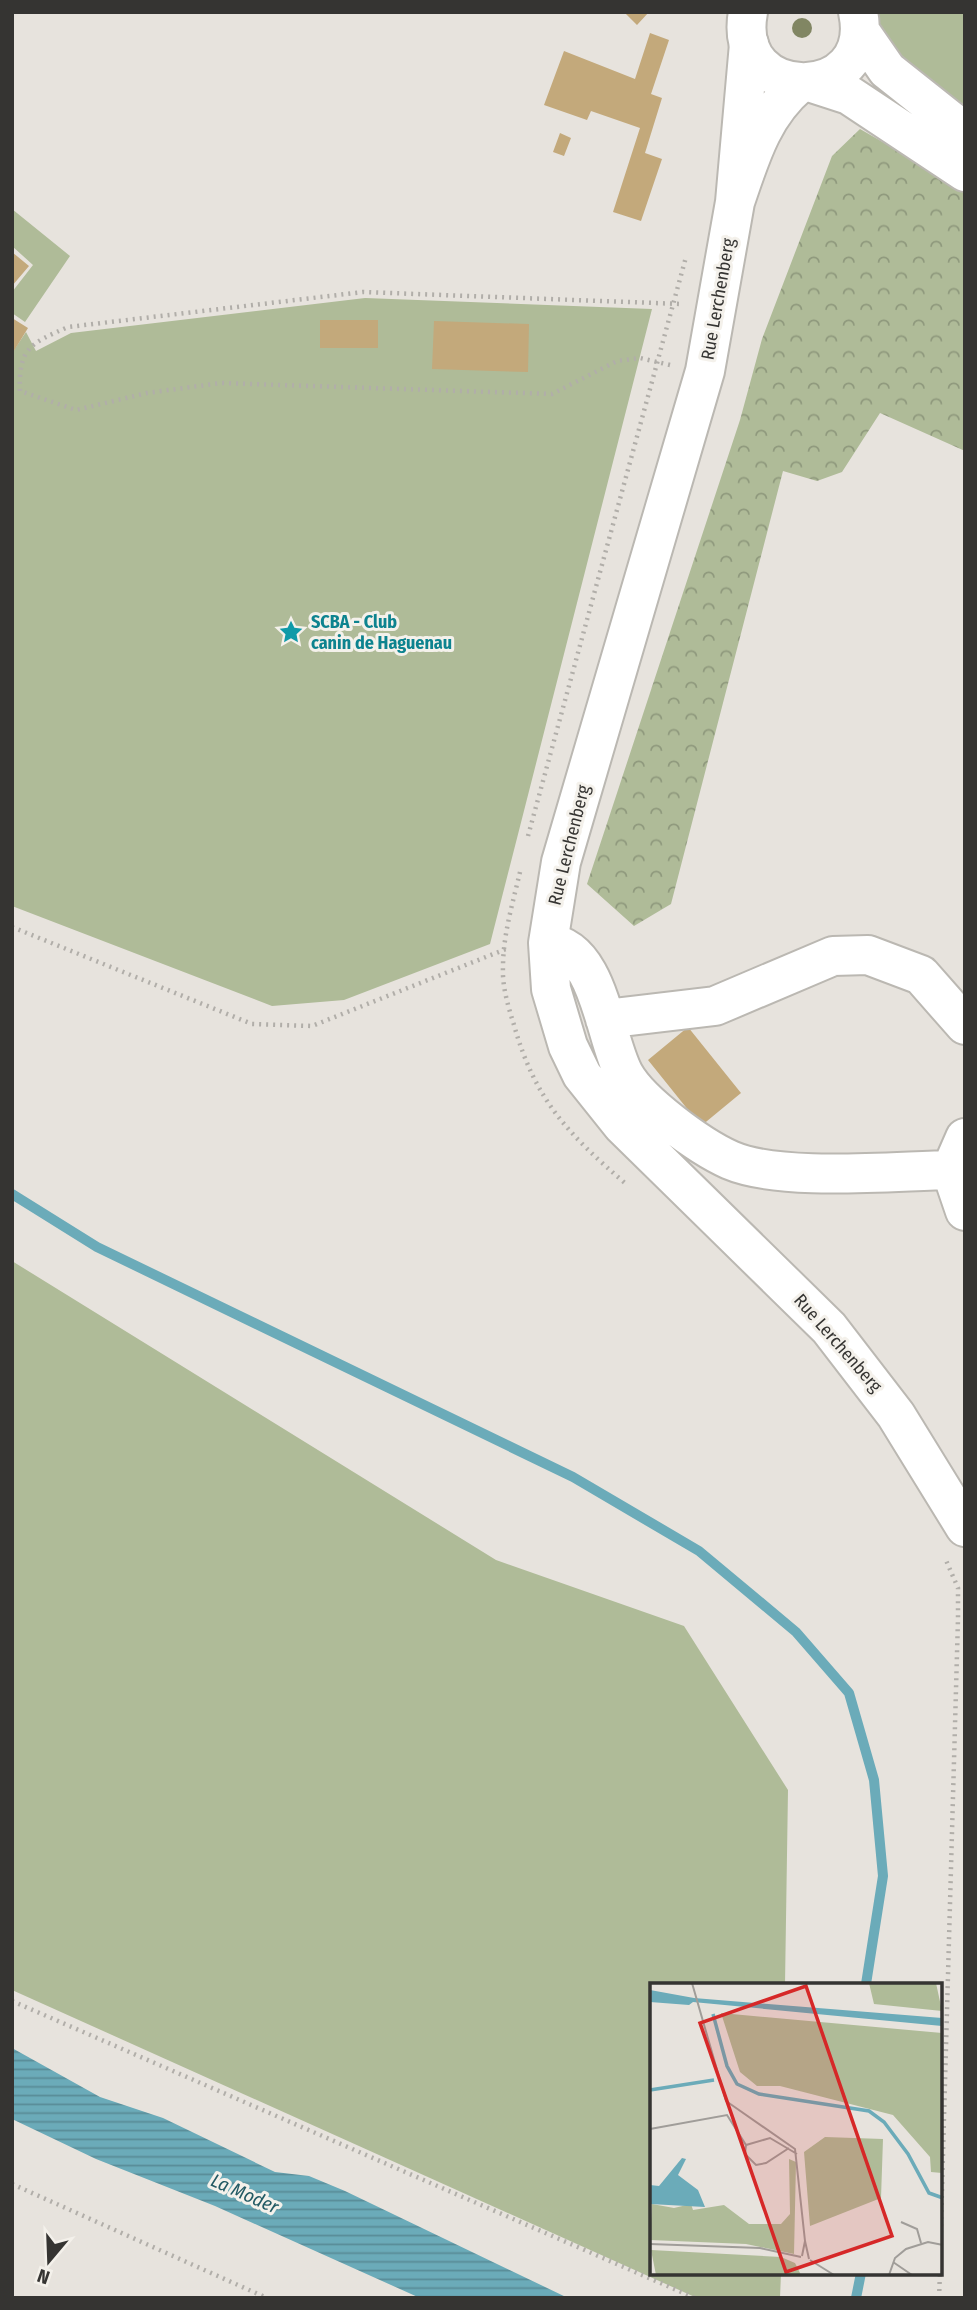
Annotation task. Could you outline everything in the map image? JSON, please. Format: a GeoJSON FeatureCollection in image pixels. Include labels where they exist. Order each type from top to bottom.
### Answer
{"type":"FeatureCollection","features":[{"type":"Feature","properties":{"kind":"street","name":"Rue Lerchenberg"},"geometry":{"type":"LineString","coordinates":[[735,202],[756,141],[770,115],[805,83],[833,75],[845,65],[857,46],[859,22]]}},
{"type":"Feature","properties":{"kind":"street"},"geometry":{"type":"LineString","coordinates":[[859,22],[887,70],[965,132]]}},
{"type":"Feature","properties":{"kind":"street","name":"Rue Lerchenberg"},"geometry":{"type":"LineString","coordinates":[[746,24],[735,202],[705,371],[561,862],[548,943],[551,989],[558,1017],[582,1075],[601,1102],[829,1328],[896,1415],[965,1527]]}},
{"type":"Feature","properties":{"kind":"street"},"geometry":{"type":"LineString","coordinates":[[746,24],[756,60],[768,71],[782,80],[849,95],[965,172]]}},
{"type":"Feature","properties":{"kind":"street"},"geometry":{"type":"LineString","coordinates":[[548,943],[561,944],[573,954],[593,982],[624,1075],[673,1126],[730,1160],[776,1172],[958,1154],[965,1211]]}},
{"type":"Feature","properties":{"kind":"street"},"geometry":{"type":"LineString","coordinates":[[606,1020],[715,1006],[833,956],[868,955],[920,975],[965,1025]]}},
{"type":"Feature","properties":{"kind":"path"},"geometry":{"type":"LineString","coordinates":[[669,316],[676,290]]}},
{"type":"Feature","properties":{"kind":"path"},"geometry":{"type":"LineString","coordinates":[[705,371],[640,358],[617,361],[552,394],[221,383],[147,393],[76,410],[20,391],[21,364],[32,343],[68,327],[363,292],[672,303],[717,308]]}},
{"type":"Feature","properties":{"kind":"path"},"geometry":{"type":"LineString","coordinates":[[12,927],[252,1024],[312,1026],[505,950],[538,941],[548,943]]}},
{"type":"Feature","properties":{"kind":"path"},"geometry":{"type":"LineString","coordinates":[[12,2001],[695,2298]]}},
{"type":"Feature","properties":{"kind":"path"},"geometry":{"type":"LineString","coordinates":[[12,2184],[267,2298]]}},
{"type":"Feature","properties":{"kind":"path"},"geometry":{"type":"LineString","coordinates":[[939,2298],[940,2275]]}},
{"type":"Feature","properties":{"kind":"green space"},"geometry":{"type":"Polygon","coordinates":[[[868,12],[965,12],[965,127],[928,99],[868,12]]]}},
{"type":"Feature","properties":{"kind":"green space"},"geometry":{"type":"Polygon","coordinates":[[[860,129],[965,189],[965,451],[880,413],[842,472],[817,481],[783,471],[671,904],[634,926],[587,884],[740,420],[762,339],[832,156],[860,129]]]}},
{"type":"Feature","properties":{"kind":"green space"},"geometry":{"type":"Polygon","coordinates":[[[12,209],[70,256],[25,322],[12,313],[12,292],[33,265],[12,246],[12,209]]]}},
{"type":"Feature","properties":{"kind":"green space","name":"SCBA - Club canin de Haguenau"},"geometry":{"type":"Polygon","coordinates":[[[365,298],[652,309],[490,944],[344,1000],[272,1006],[12,906],[12,353],[26,332],[36,351],[71,333],[365,298]]]}},
{"type":"Feature","properties":{"kind":"green space"},"geometry":{"type":"Polygon","coordinates":[[[12,1261],[496,1560],[684,1626],[788,1790],[785,1983],[650,1983],[650,2275],[781,2275],[780,2298],[697,2298],[12,1990],[12,1261]]]}},
{"type":"Feature","properties":{"kind":"water","name":"La Moder"},"geometry":{"type":"Polygon","coordinates":[[[12,2048],[100,2097],[163,2118],[275,2172],[309,2176],[345,2191],[568,2298],[420,2298],[215,2206],[96,2159],[12,2119],[12,2048]]]}},
{"type":"Feature","properties":{"kind":"building"},"geometry":{"type":"Polygon","coordinates":[[[624,12],[649,12],[637,25],[624,12]]]}},
{"type":"Feature","properties":{"kind":"building"},"geometry":{"type":"Polygon","coordinates":[[[650,33],[669,40],[651,94],[662,98],[645,153],[662,159],[641,221],[613,212],[640,128],[591,111],[587,120],[544,105],[564,51],[635,79],[650,33]]]}},
{"type":"Feature","properties":{"kind":"building"},"geometry":{"type":"Polygon","coordinates":[[[560,133],[571,138],[564,156],[553,152],[560,133]]]}},
{"type":"Feature","properties":{"kind":"building"},"geometry":{"type":"Polygon","coordinates":[[[12,252],[29,266],[12,286],[12,252]]]}},
{"type":"Feature","properties":{"kind":"building"},"geometry":{"type":"Polygon","coordinates":[[[12,318],[28,328],[12,354],[12,318]]]}},
{"type":"Feature","properties":{"kind":"building"},"geometry":{"type":"Polygon","coordinates":[[[320,320],[378,320],[378,348],[320,348],[320,320]]]}},
{"type":"Feature","properties":{"kind":"building"},"geometry":{"type":"Polygon","coordinates":[[[434,321],[529,324],[528,372],[432,369],[434,321]]]}},
{"type":"Feature","properties":{"kind":"building"},"geometry":{"type":"Polygon","coordinates":[[[688,1027],[741,1093],[701,1126],[648,1060],[688,1027]]]}},
{"type":"Feature","properties":{"kind":"waterway"},"geometry":{"type":"LineString","coordinates":[[12,1194],[97,1247],[573,1477],[699,1551],[796,1632],[849,1693],[874,1780],[883,1876],[866,1983]]}},
{"type":"Feature","properties":{"kind":"waterway"},"geometry":{"type":"LineString","coordinates":[[856,2298],[861,2275]]}},
{"type":"Feature","properties":{"kind":"place","name":"SCBA - Club canin de Haguenau"},"geometry":{"type":"Point","coordinates":[291,632]}}]}
